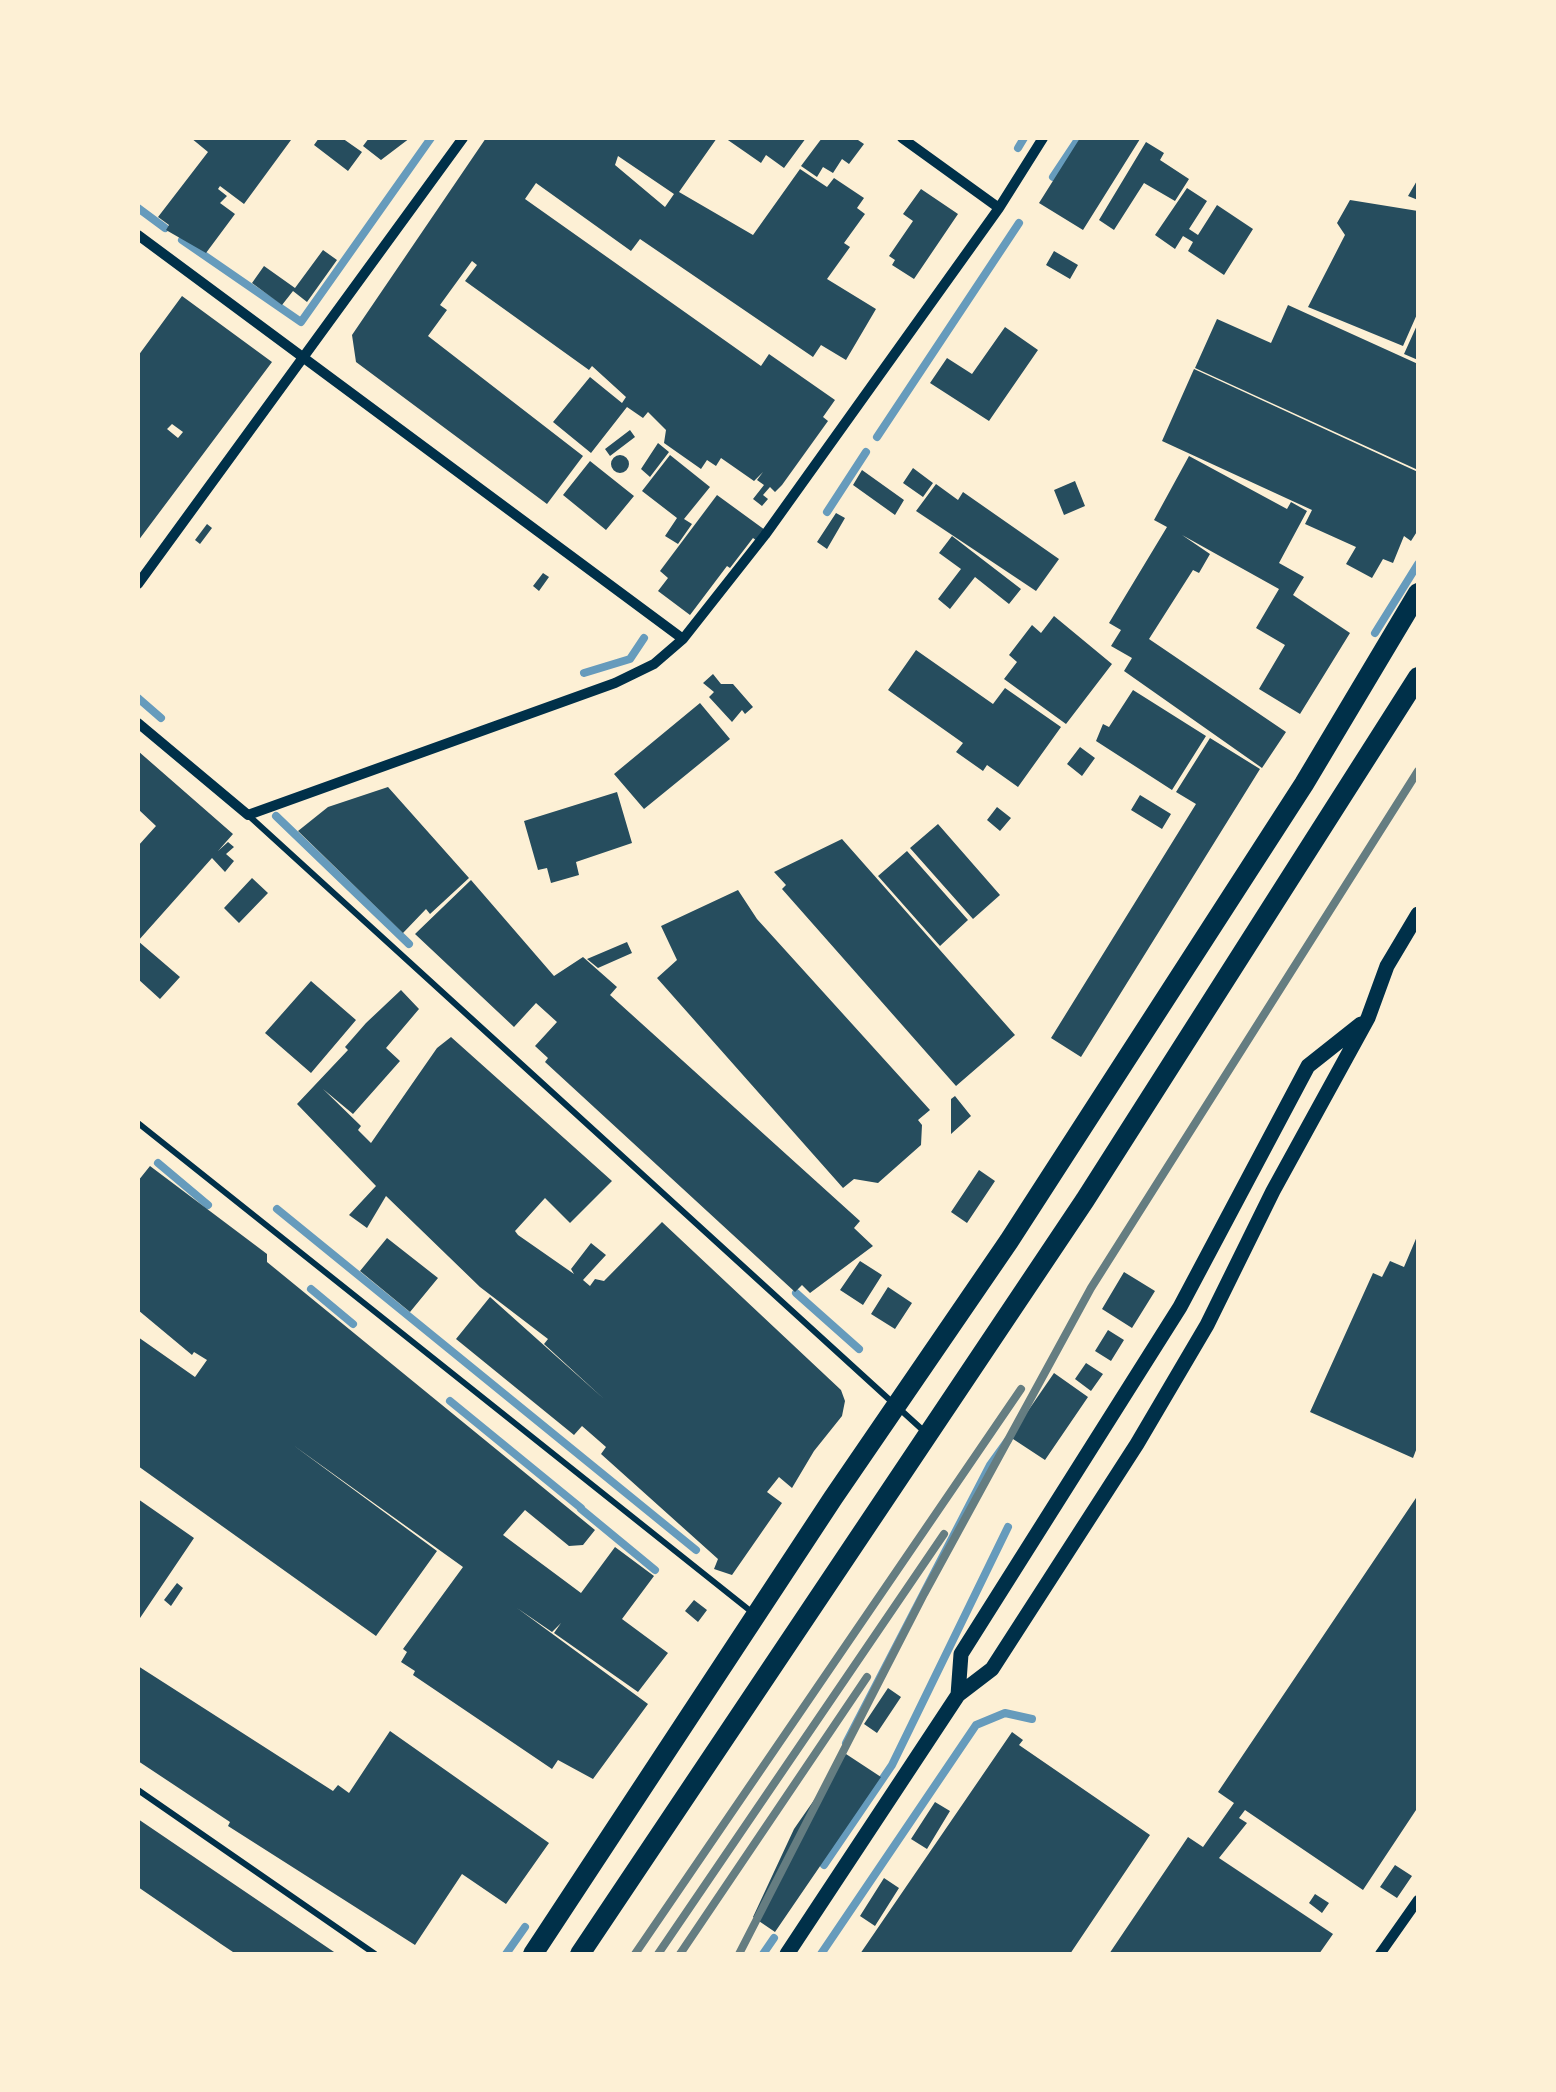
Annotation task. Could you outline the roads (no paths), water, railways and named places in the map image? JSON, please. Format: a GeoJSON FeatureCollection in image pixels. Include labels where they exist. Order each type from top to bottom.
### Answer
{"type":"FeatureCollection","features":[{"type":"Feature","properties":{"kind":"highway"},"geometry":{"type":"LineString","coordinates":[[533,1954],[895,1406],[1009,1241],[1229,900],[1418,593]]}},
{"type":"Feature","properties":{"kind":"highway"},"geometry":{"type":"LineString","coordinates":[[580,1954],[1085,1200],[1418,677]]}},
{"type":"Feature","properties":{"kind":"street"},"geometry":{"type":"LineString","coordinates":[[138,584],[462,138]]}},
{"type":"Feature","properties":{"kind":"street"},"geometry":{"type":"LineString","coordinates":[[902,138],[999,208]]}},
{"type":"Feature","properties":{"kind":"street"},"geometry":{"type":"LineString","coordinates":[[138,724],[248,815],[615,683],[654,664],[683,639],[764,535],[999,208],[1044,138]]}},
{"type":"Feature","properties":{"kind":"street"},"geometry":{"type":"LineString","coordinates":[[138,235],[683,639]]}},
{"type":"Feature","properties":{"kind":"street"},"geometry":{"type":"LineString","coordinates":[[787,1954],[958,1696],[992,1669],[1137,1444],[1206,1324],[1272,1191],[1368,1018],[1387,966],[1418,914]]}},
{"type":"Feature","properties":{"kind":"street"},"geometry":{"type":"LineString","coordinates":[[958,1696],[961,1654],[1180,1307],[1308,1066],[1368,1018]]}},
{"type":"Feature","properties":{"kind":"street"},"geometry":{"type":"LineString","coordinates":[[1308,1066],[1333,1079]]}},
{"type":"Feature","properties":{"kind":"street"},"geometry":{"type":"LineString","coordinates":[[1249,1177],[1272,1191]]}},
{"type":"Feature","properties":{"kind":"street"},"geometry":{"type":"LineString","coordinates":[[1380,1954],[1418,1900]]}},
{"type":"Feature","properties":{"kind":"lane"},"geometry":{"type":"LineString","coordinates":[[248,815],[927,1434]]}},
{"type":"Feature","properties":{"kind":"lane"},"geometry":{"type":"LineString","coordinates":[[138,1124],[758,1617]]}},
{"type":"Feature","properties":{"kind":"lane"},"geometry":{"type":"LineString","coordinates":[[138,1790],[376,1954]]}},
{"type":"Feature","properties":{"kind":"waterway"},"geometry":{"type":"LineString","coordinates":[[182,240],[301,322],[431,138]]}},
{"type":"Feature","properties":{"kind":"waterway"},"geometry":{"type":"LineString","coordinates":[[1018,148],[1024,138]]}},
{"type":"Feature","properties":{"kind":"waterway"},"geometry":{"type":"LineString","coordinates":[[1053,177],[1079,138]]}},
{"type":"Feature","properties":{"kind":"waterway"},"geometry":{"type":"LineString","coordinates":[[138,208],[165,228]]}},
{"type":"Feature","properties":{"kind":"waterway"},"geometry":{"type":"LineString","coordinates":[[877,437],[1019,223]]}},
{"type":"Feature","properties":{"kind":"waterway"},"geometry":{"type":"LineString","coordinates":[[827,512],[866,452]]}},
{"type":"Feature","properties":{"kind":"waterway"},"geometry":{"type":"LineString","coordinates":[[1375,633],[1418,564]]}},
{"type":"Feature","properties":{"kind":"waterway"},"geometry":{"type":"LineString","coordinates":[[584,673],[630,659],[644,638]]}},
{"type":"Feature","properties":{"kind":"waterway"},"geometry":{"type":"LineString","coordinates":[[138,698],[161,718]]}},
{"type":"Feature","properties":{"kind":"waterway"},"geometry":{"type":"LineString","coordinates":[[276,816],[409,944]]}},
{"type":"Feature","properties":{"kind":"waterway"},"geometry":{"type":"LineString","coordinates":[[158,1163],[208,1205]]}},
{"type":"Feature","properties":{"kind":"waterway"},"geometry":{"type":"LineString","coordinates":[[277,1209],[696,1550]]}},
{"type":"Feature","properties":{"kind":"waterway"},"geometry":{"type":"LineString","coordinates":[[311,1289],[353,1324]]}},
{"type":"Feature","properties":{"kind":"waterway"},"geometry":{"type":"LineString","coordinates":[[796,1293],[859,1349]]}},
{"type":"Feature","properties":{"kind":"waterway"},"geometry":{"type":"LineString","coordinates":[[450,1401],[581,1508]]}},
{"type":"Feature","properties":{"kind":"waterway"},"geometry":{"type":"LineString","coordinates":[[846,1743],[990,1465],[1008,1440]]}},
{"type":"Feature","properties":{"kind":"waterway"},"geometry":{"type":"LineString","coordinates":[[581,1509],[655,1570]]}},
{"type":"Feature","properties":{"kind":"waterway"},"geometry":{"type":"LineString","coordinates":[[824,1865],[892,1765],[1008,1527]]}},
{"type":"Feature","properties":{"kind":"waterway"},"geometry":{"type":"LineString","coordinates":[[821,1954],[976,1725],[1005,1713],[1032,1719]]}},
{"type":"Feature","properties":{"kind":"waterway"},"geometry":{"type":"LineString","coordinates":[[506,1954],[525,1927]]}},
{"type":"Feature","properties":{"kind":"waterway"},"geometry":{"type":"LineString","coordinates":[[763,1954],[774,1938]]}},
{"type":"Feature","properties":{"kind":"railway"},"geometry":{"type":"LineString","coordinates":[[739,1954],[924,1594],[1091,1288],[1418,771]]}},
{"type":"Feature","properties":{"kind":"railway"},"geometry":{"type":"LineString","coordinates":[[635,1954],[1021,1389]]}},
{"type":"Feature","properties":{"kind":"railway"},"geometry":{"type":"LineString","coordinates":[[658,1954],[944,1534]]}},
{"type":"Feature","properties":{"kind":"railway"},"geometry":{"type":"LineString","coordinates":[[680,1954],[867,1677]]}}]}
